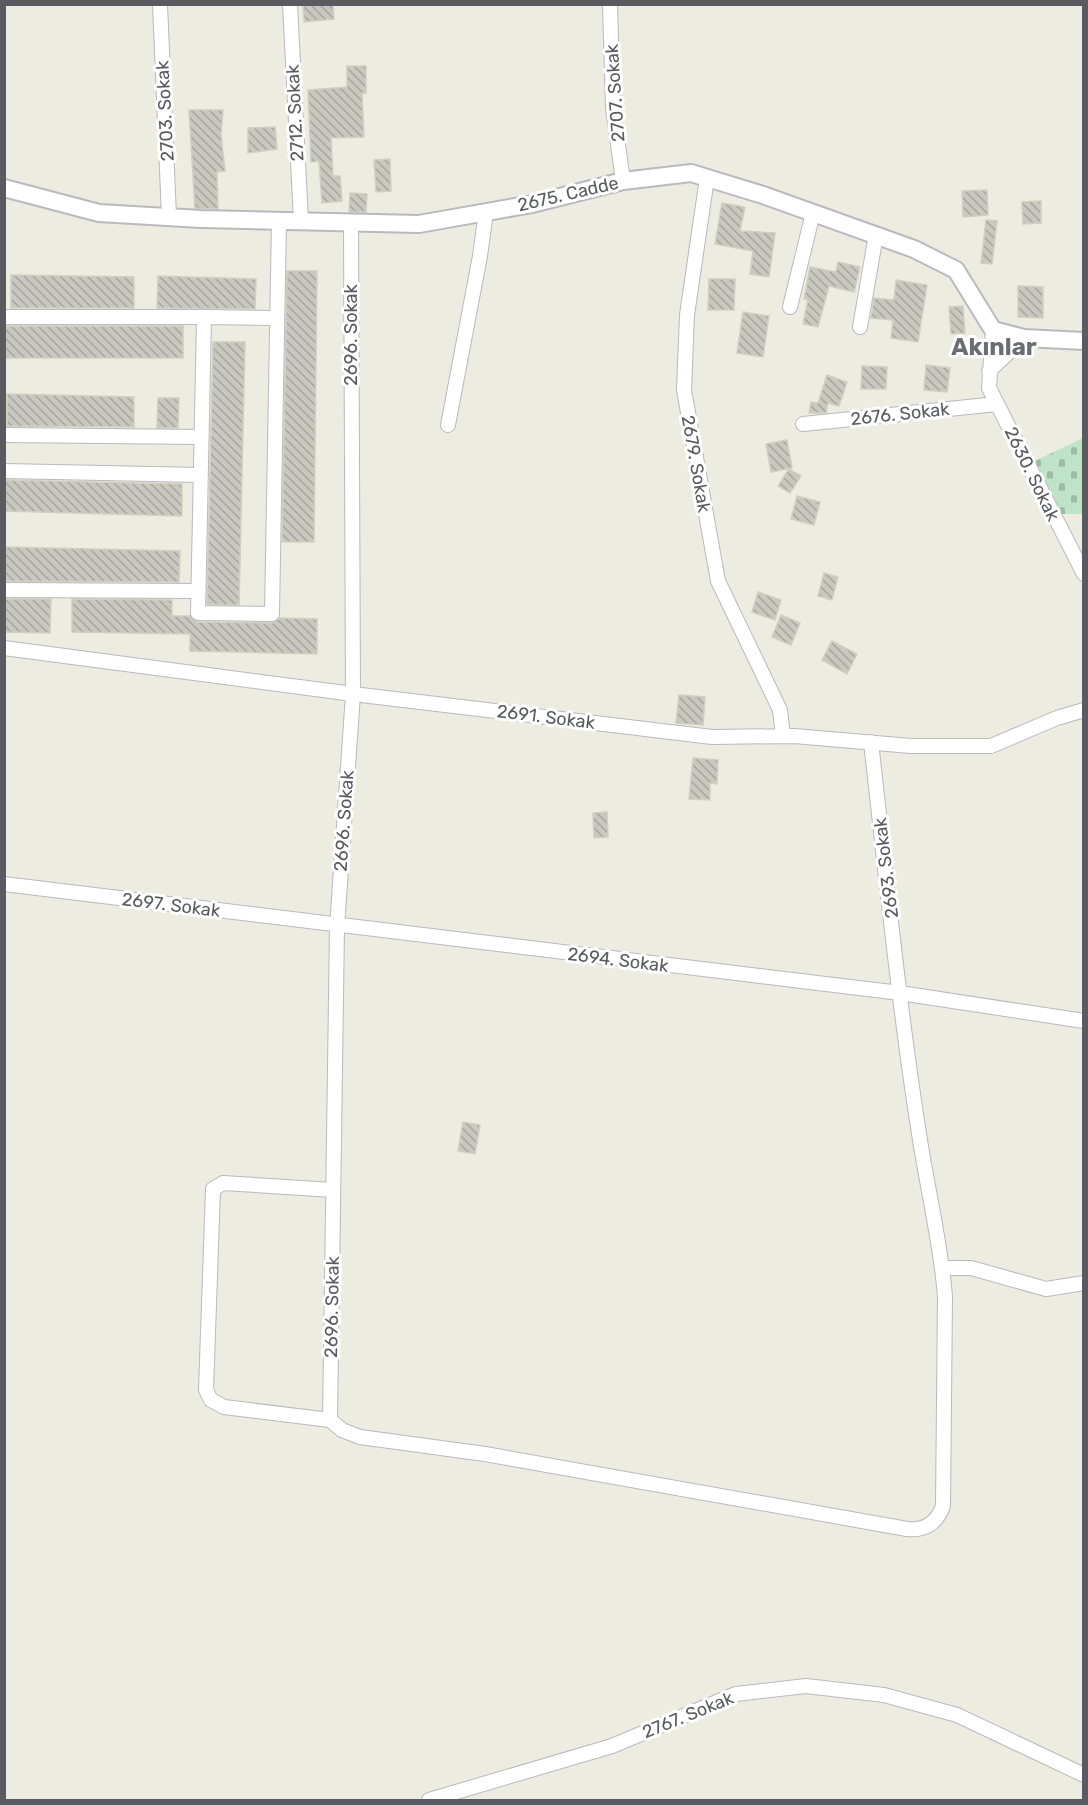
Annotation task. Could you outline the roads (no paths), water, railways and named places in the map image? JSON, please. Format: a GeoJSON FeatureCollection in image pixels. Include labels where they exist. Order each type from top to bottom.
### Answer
{"type":"FeatureCollection","features":[{"type":"Feature","properties":{"kind":"street","name":"2703. Sokak"},"geometry":{"type":"LineString","coordinates":[[160,4],[169,217]]}},
{"type":"Feature","properties":{"kind":"street","name":"2712. Sokak"},"geometry":{"type":"LineString","coordinates":[[290,4],[301,221]]}},
{"type":"Feature","properties":{"kind":"street","name":"2707. Sokak"},"geometry":{"type":"LineString","coordinates":[[610,4],[613,108],[623,181]]}},
{"type":"Feature","properties":{"kind":"street","name":"2675. Cadde"},"geometry":{"type":"LineString","coordinates":[[4,188],[99,213],[279,221],[419,224],[532,204],[623,181],[691,173],[876,235],[914,249],[956,270],[993,330]]}},
{"type":"Feature","properties":{"kind":"street","name":"2679. Sokak"},"geometry":{"type":"LineString","coordinates":[[707,178],[687,315],[684,390],[698,480],[718,580],[780,710],[783,736]]}},
{"type":"Feature","properties":{"kind":"street"},"geometry":{"type":"LineString","coordinates":[[448,425],[480,256],[486,212]]}},
{"type":"Feature","properties":{"kind":"street"},"geometry":{"type":"LineString","coordinates":[[790,308],[813,213]]}},
{"type":"Feature","properties":{"kind":"street"},"geometry":{"type":"LineString","coordinates":[[204,317],[198,613],[272,614],[279,221]]}},
{"type":"Feature","properties":{"kind":"street","name":"2696. Sokak"},"geometry":{"type":"LineString","coordinates":[[330,1420],[337,927],[353,694],[351,222]]}},
{"type":"Feature","properties":{"kind":"street"},"geometry":{"type":"LineString","coordinates":[[860,327],[876,235]]}},
{"type":"Feature","properties":{"kind":"street"},"geometry":{"type":"LineString","coordinates":[[4,317],[276,318]]}},
{"type":"Feature","properties":{"kind":"street"},"geometry":{"type":"LineString","coordinates":[[993,330],[1024,338],[1083,341]]}},
{"type":"Feature","properties":{"kind":"street","name":"2630. Sokak"},"geometry":{"type":"LineString","coordinates":[[993,330],[989,388],[1083,574]]}},
{"type":"Feature","properties":{"kind":"street"},"geometry":{"type":"LineString","coordinates":[[989,371],[1024,338]]}},
{"type":"Feature","properties":{"kind":"street","name":"2676. Sokak"},"geometry":{"type":"LineString","coordinates":[[803,424],[997,404]]}},
{"type":"Feature","properties":{"kind":"street"},"geometry":{"type":"LineString","coordinates":[[4,435],[201,437]]}},
{"type":"Feature","properties":{"kind":"street"},"geometry":{"type":"LineString","coordinates":[[4,471],[201,475]]}},
{"type":"Feature","properties":{"kind":"street"},"geometry":{"type":"LineString","coordinates":[[4,590],[199,591]]}},
{"type":"Feature","properties":{"kind":"street","name":"2691. Sokak"},"geometry":{"type":"LineString","coordinates":[[4,648],[353,694],[712,737],[783,736],[991,746],[1057,718],[1083,710]]}},
{"type":"Feature","properties":{"kind":"street","name":"2693. Sokak"},"geometry":{"type":"LineString","coordinates":[[330,1420],[342,1430],[360,1437],[485,1454],[919,1529],[937,1519],[943,1506],[945,1297],[943,1269],[920,1140],[900,993],[871,742]]}},
{"type":"Feature","properties":{"kind":"street","name":"2697. Sokak"},"geometry":{"type":"LineString","coordinates":[[4,884],[337,927]]}},
{"type":"Feature","properties":{"kind":"street","name":"2694. Sokak"},"geometry":{"type":"LineString","coordinates":[[337,927],[900,993],[1083,1021]]}},
{"type":"Feature","properties":{"kind":"street"},"geometry":{"type":"LineString","coordinates":[[330,1420],[224,1407],[211,1400],[206,1390],[213,1189],[223,1183],[333,1190]]}},
{"type":"Feature","properties":{"kind":"street"},"geometry":{"type":"LineString","coordinates":[[943,1269],[971,1268],[1046,1289],[1083,1283]]}},
{"type":"Feature","properties":{"kind":"street","name":"2767. Sokak"},"geometry":{"type":"LineString","coordinates":[[429,1800],[612,1746],[736,1694],[806,1686],[884,1695],[957,1715],[1083,1775]]}},
{"type":"Feature","properties":{"kind":"district","name":"Akınlar"},"geometry":{"type":"Point","coordinates":[994,347]}}]}
